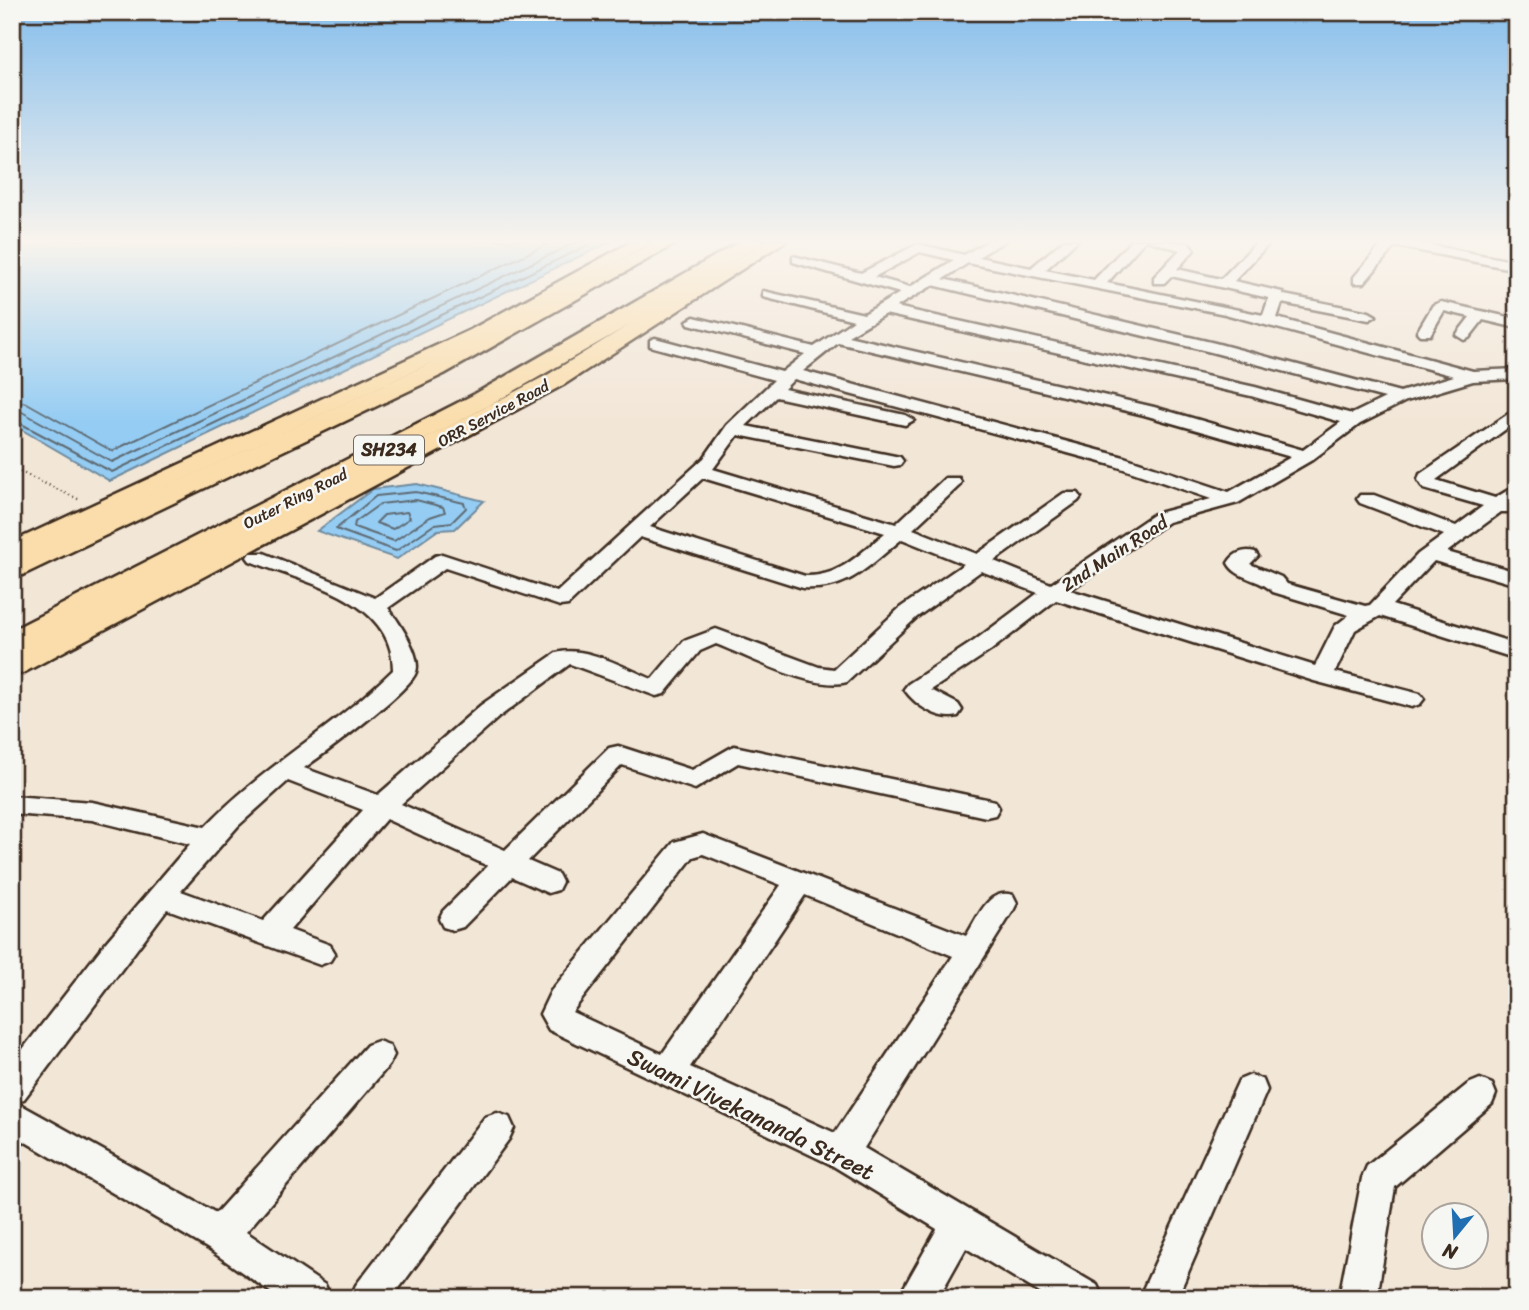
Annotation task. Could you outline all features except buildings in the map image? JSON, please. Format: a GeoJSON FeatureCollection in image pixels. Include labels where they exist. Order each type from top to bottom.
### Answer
{"type":"FeatureCollection","features":[{"type":"Feature","properties":{"kind":"highway","name":"SH234"},"geometry":{"type":"LineString","coordinates":[[12,571],[425,374],[559,301]]}},
{"type":"Feature","properties":{"kind":"highway","name":"Outer Ring Road"},"geometry":{"type":"LineString","coordinates":[[12,643],[540,369],[653,301]]}},
{"type":"Feature","properties":{"kind":"highway"},"geometry":{"type":"LineString","coordinates":[[425,374],[472,336]]}},
{"type":"Feature","properties":{"kind":"highway"},"geometry":{"type":"LineString","coordinates":[[540,369],[620,342]]}},
{"type":"Feature","properties":{"kind":"main road"},"geometry":{"type":"LineString","coordinates":[[12,551],[379,383],[535,301]]}},
{"type":"Feature","properties":{"kind":"main road","name":"ORR Service Road"},"geometry":{"type":"LineString","coordinates":[[12,666],[484,419],[620,342],[683,301]]}},
{"type":"Feature","properties":{"kind":"street"},"geometry":{"type":"LineString","coordinates":[[793,301],[866,319]]}},
{"type":"Feature","properties":{"kind":"street"},"geometry":{"type":"LineString","coordinates":[[376,607],[442,560],[560,600],[699,471],[733,429],[781,382],[835,338],[897,301]]}},
{"type":"Feature","properties":{"kind":"street"},"geometry":{"type":"LineString","coordinates":[[1018,301],[1215,348],[1400,397]]}},
{"type":"Feature","properties":{"kind":"street"},"geometry":{"type":"LineString","coordinates":[[1174,301],[1269,321],[1472,376]]}},
{"type":"Feature","properties":{"kind":"street"},"geometry":{"type":"LineString","coordinates":[[1269,321],[1275,301]]}},
{"type":"Feature","properties":{"kind":"street"},"geometry":{"type":"LineString","coordinates":[[1292,301],[1369,316]]}},
{"type":"Feature","properties":{"kind":"street"},"geometry":{"type":"LineString","coordinates":[[1425,332],[1437,308],[1444,301]]}},
{"type":"Feature","properties":{"kind":"street"},"geometry":{"type":"LineString","coordinates":[[1441,306],[1517,324]]}},
{"type":"Feature","properties":{"kind":"street"},"geometry":{"type":"LineString","coordinates":[[883,309],[1255,391],[1354,420]]}},
{"type":"Feature","properties":{"kind":"street"},"geometry":{"type":"LineString","coordinates":[[1464,335],[1480,314]]}},
{"type":"Feature","properties":{"kind":"street"},"geometry":{"type":"LineString","coordinates":[[694,321],[817,352]]}},
{"type":"Feature","properties":{"kind":"street"},"geometry":{"type":"LineString","coordinates":[[1296,337],[1414,368],[1451,382]]}},
{"type":"Feature","properties":{"kind":"street"},"geometry":{"type":"LineString","coordinates":[[835,338],[1148,411],[1306,456]]}},
{"type":"Feature","properties":{"kind":"street"},"geometry":{"type":"LineString","coordinates":[[655,343],[905,420]]}},
{"type":"Feature","properties":{"kind":"street"},"geometry":{"type":"LineString","coordinates":[[662,359],[781,382],[1078,449],[1230,499]]}},
{"type":"Feature","properties":{"kind":"street","name":"2nd Main Road"},"geometry":{"type":"LineString","coordinates":[[950,710],[925,698],[916,689],[982,646],[1052,592],[1161,518],[1230,499],[1306,456],[1354,420],[1400,397],[1472,376],[1517,374]]}},
{"type":"Feature","properties":{"kind":"street"},"geometry":{"type":"LineString","coordinates":[[1508,508],[1432,485],[1427,480],[1429,474],[1517,413]]}},
{"type":"Feature","properties":{"kind":"street"},"geometry":{"type":"LineString","coordinates":[[733,429],[894,461]]}},
{"type":"Feature","properties":{"kind":"street"},"geometry":{"type":"LineString","coordinates":[[699,471],[900,531],[1052,592],[1322,676],[1412,699]]}},
{"type":"Feature","properties":{"kind":"street"},"geometry":{"type":"LineString","coordinates":[[638,530],[803,582],[824,583],[841,578],[900,531],[952,482]]}},
{"type":"Feature","properties":{"kind":"street"},"geometry":{"type":"LineString","coordinates":[[1322,676],[1346,626],[1372,611],[1432,554],[1460,534],[1508,508],[1517,491]]}},
{"type":"Feature","properties":{"kind":"street"},"geometry":{"type":"LineString","coordinates":[[269,934],[381,807],[491,710],[564,658],[572,657],[656,689],[692,646],[716,636],[815,674],[839,677],[909,612],[1071,497]]}},
{"type":"Feature","properties":{"kind":"street"},"geometry":{"type":"LineString","coordinates":[[1367,499],[1460,534]]}},
{"type":"Feature","properties":{"kind":"street"},"geometry":{"type":"LineString","coordinates":[[1432,554],[1517,579]]}},
{"type":"Feature","properties":{"kind":"street"},"geometry":{"type":"LineString","coordinates":[[1248,556],[1238,563],[1240,567],[1274,581],[1280,588],[1517,652]]}},
{"type":"Feature","properties":{"kind":"street"},"geometry":{"type":"LineString","coordinates":[[12,1089],[80,995],[230,819],[284,770],[359,712],[405,672],[406,657],[376,607],[257,557]]}},
{"type":"Feature","properties":{"kind":"street"},"geometry":{"type":"LineString","coordinates":[[453,919],[618,754],[695,780],[734,754],[834,773],[986,808]]}},
{"type":"Feature","properties":{"kind":"street"},"geometry":{"type":"LineString","coordinates":[[284,770],[381,807],[548,882]]}},
{"type":"Feature","properties":{"kind":"street"},"geometry":{"type":"LineString","coordinates":[[12,805],[92,811],[213,839]]}},
{"type":"Feature","properties":{"kind":"street","name":"Swami Vivekananda Street"},"geometry":{"type":"LineString","coordinates":[[799,881],[703,844],[684,849],[562,1000],[556,1014],[560,1021],[842,1153],[1084,1298]]}},
{"type":"Feature","properties":{"kind":"street"},"geometry":{"type":"LineString","coordinates":[[668,1072],[799,881],[972,951]]}},
{"type":"Feature","properties":{"kind":"street"},"geometry":{"type":"LineString","coordinates":[[163,895],[320,953]]}},
{"type":"Feature","properties":{"kind":"street"},"geometry":{"type":"LineString","coordinates":[[842,1153],[1003,903]]}},
{"type":"Feature","properties":{"kind":"street"},"geometry":{"type":"LineString","coordinates":[[220,1235],[378,1055]]}},
{"type":"Feature","properties":{"kind":"street"},"geometry":{"type":"LineString","coordinates":[[1158,1298],[1251,1090]]}},
{"type":"Feature","properties":{"kind":"street"},"geometry":{"type":"LineString","coordinates":[[1358,1298],[1379,1178],[1480,1094]]}},
{"type":"Feature","properties":{"kind":"street"},"geometry":{"type":"LineString","coordinates":[[12,1116],[220,1235],[312,1298]]}},
{"type":"Feature","properties":{"kind":"street"},"geometry":{"type":"LineString","coordinates":[[369,1298],[497,1128]]}},
{"type":"Feature","properties":{"kind":"street"},"geometry":{"type":"LineString","coordinates":[[917,1298],[960,1224]]}},
{"type":"Feature","properties":{"kind":"path"},"geometry":{"type":"LineString","coordinates":[[12,468],[101,511]]}},
{"type":"Feature","properties":{"kind":"water"},"geometry":{"type":"Polygon","coordinates":[[[12,301],[486,301],[110,481],[12,424],[12,301]]]}},
{"type":"Feature","properties":{"kind":"water"},"geometry":{"type":"Polygon","coordinates":[[[417,484],[484,501],[455,529],[438,530],[397,559],[317,531],[373,489],[417,484]]]}}]}
